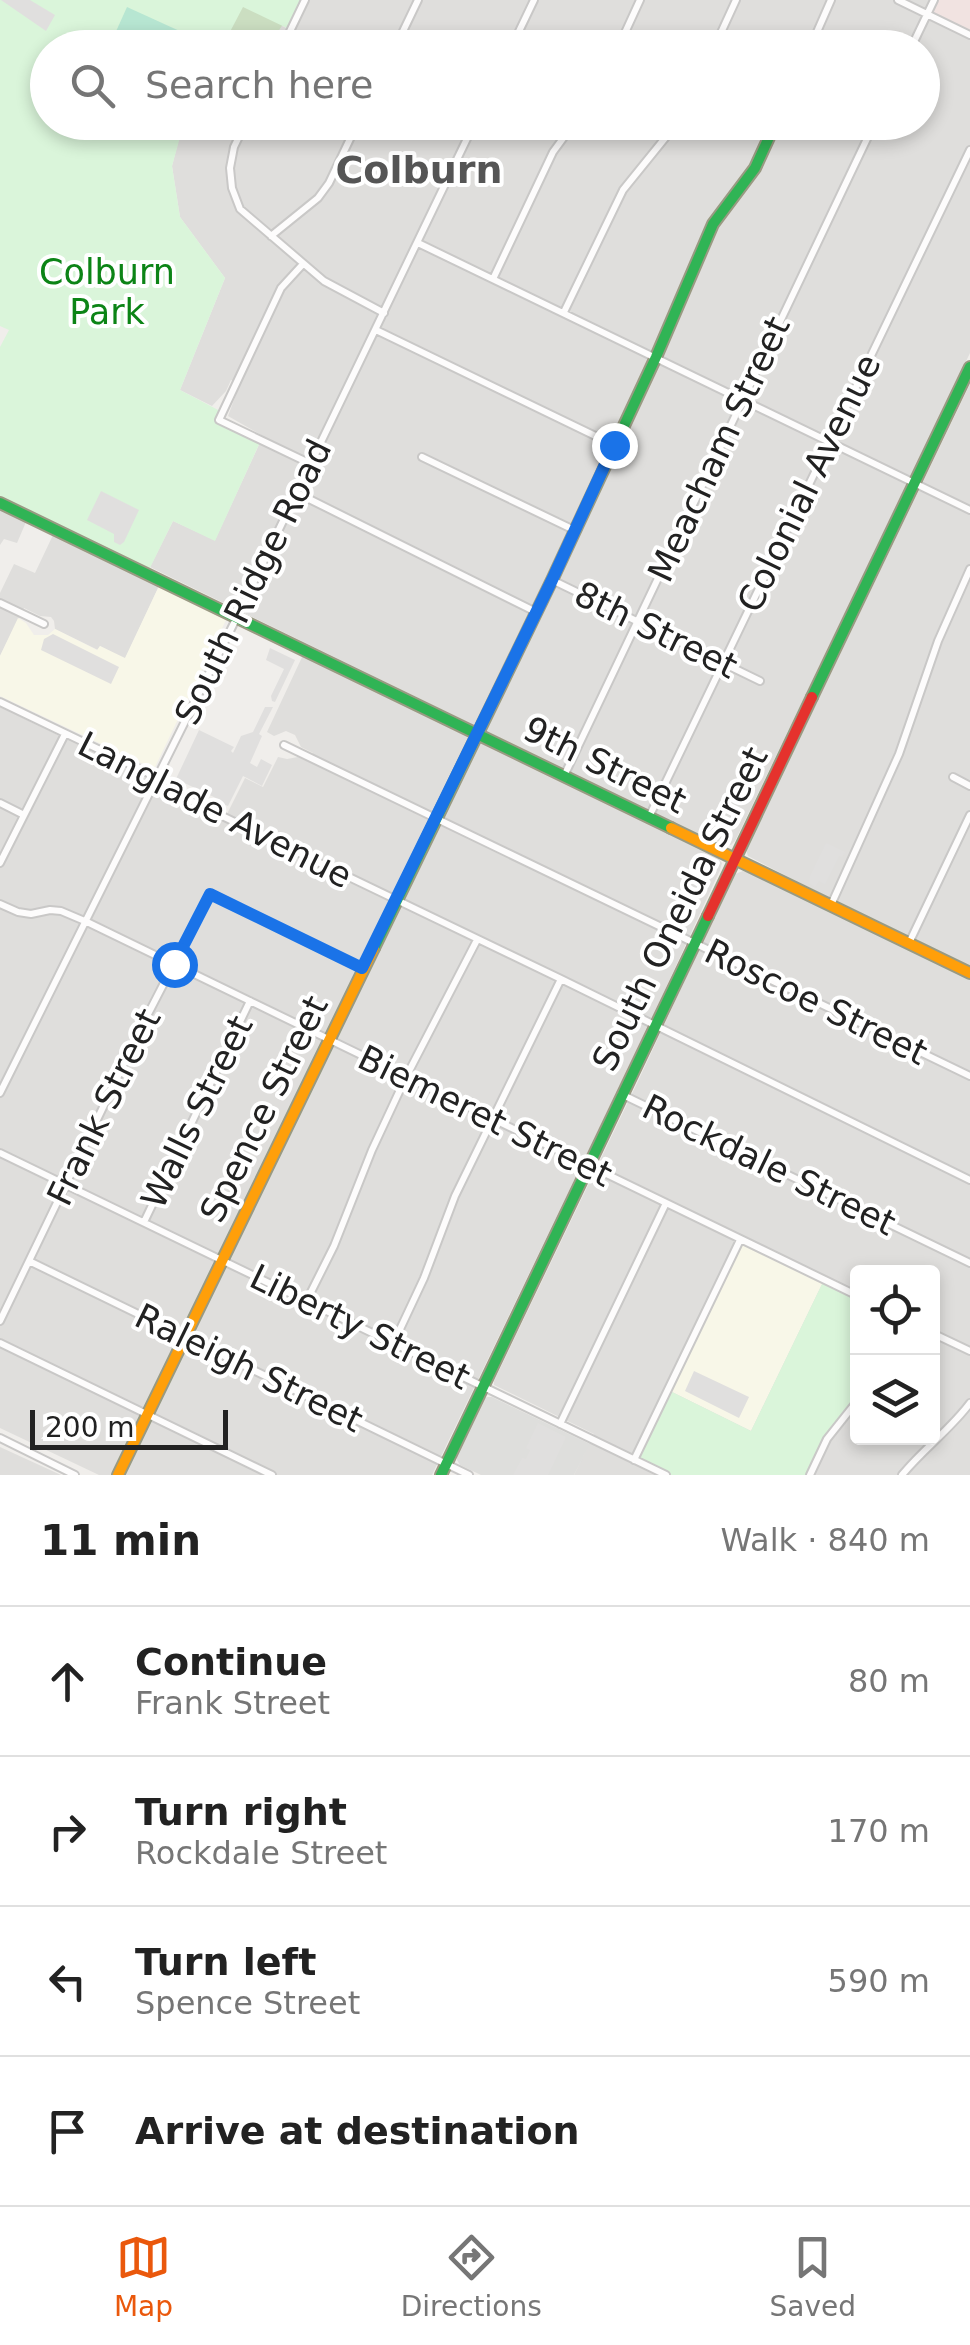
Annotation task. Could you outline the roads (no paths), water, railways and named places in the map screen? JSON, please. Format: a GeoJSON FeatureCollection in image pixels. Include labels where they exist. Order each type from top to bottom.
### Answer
{"type":"FeatureCollection","features":[{"type":"Feature","properties":{"kind":"street"},"geometry":{"type":"LineString","coordinates":[[291,30],[305,0]]}},
{"type":"Feature","properties":{"kind":"street"},"geometry":{"type":"LineString","coordinates":[[403,30],[418,0]]}},
{"type":"Feature","properties":{"kind":"street"},"geometry":{"type":"LineString","coordinates":[[520,30],[534,0]]}},
{"type":"Feature","properties":{"kind":"street"},"geometry":{"type":"LineString","coordinates":[[626,30],[640,0]]}},
{"type":"Feature","properties":{"kind":"street"},"geometry":{"type":"LineString","coordinates":[[722,30],[736,0]]}},
{"type":"Feature","properties":{"kind":"street"},"geometry":{"type":"LineString","coordinates":[[818,30],[831,0]]}},
{"type":"Feature","properties":{"kind":"street"},"geometry":{"type":"LineString","coordinates":[[898,0],[970,35]]}},
{"type":"Feature","properties":{"kind":"street"},"geometry":{"type":"LineString","coordinates":[[920,30],[934,0]]}},
{"type":"Feature","properties":{"kind":"street"},"geometry":{"type":"LineString","coordinates":[[237,140],[230,168],[240,209],[342,293],[384,313]]}},
{"type":"Feature","properties":{"kind":"street"},"geometry":{"type":"LineString","coordinates":[[270,236],[318,198],[349,140]]}},
{"type":"Feature","properties":{"kind":"street","name":"South Ridge Road"},"geometry":{"type":"LineString","coordinates":[[0,1094],[237,617],[467,140]]}},
{"type":"Feature","properties":{"kind":"street"},"geometry":{"type":"LineString","coordinates":[[493,280],[562,140]]}},
{"type":"Feature","properties":{"kind":"street"},"geometry":{"type":"LineString","coordinates":[[564,312],[623,190],[663,140]]}},
{"type":"Feature","properties":{"kind":"street","name":"Spence Street"},"geometry":{"type":"LineString","coordinates":[[118,1475],[552,580],[714,224],[755,168],[768,140]]}},
{"type":"Feature","properties":{"kind":"street","name":"Meacham Street"},"geometry":{"type":"LineString","coordinates":[[564,776],[866,140]]}},
{"type":"Feature","properties":{"kind":"street","name":"Colonial Avenue"},"geometry":{"type":"LineString","coordinates":[[649,817],[970,150]]}},
{"type":"Feature","properties":{"kind":"street"},"geometry":{"type":"LineString","coordinates":[[418,243],[970,510]]}},
{"type":"Feature","properties":{"kind":"street"},"geometry":{"type":"LineString","coordinates":[[303,264],[281,288],[219,420],[311,464]]}},
{"type":"Feature","properties":{"kind":"street"},"geometry":{"type":"LineString","coordinates":[[376,330],[614,445]]}},
{"type":"Feature","properties":{"kind":"street","name":"South Oneida Street"},"geometry":{"type":"LineString","coordinates":[[443,1470],[970,367]]}},
{"type":"Feature","properties":{"kind":"street"},"geometry":{"type":"LineString","coordinates":[[422,457],[574,530]]}},
{"type":"Feature","properties":{"kind":"street"},"geometry":{"type":"LineString","coordinates":[[297,493],[536,612]]}},
{"type":"Feature","properties":{"kind":"street","name":"9th Street"},"geometry":{"type":"LineString","coordinates":[[0,503],[970,973]]}},
{"type":"Feature","properties":{"kind":"street"},"geometry":{"type":"LineString","coordinates":[[831,905],[899,754],[938,641],[970,569]]}},
{"type":"Feature","properties":{"kind":"street","name":"8th Street"},"geometry":{"type":"LineString","coordinates":[[552,580],[760,681]]}},
{"type":"Feature","properties":{"kind":"street"},"geometry":{"type":"LineString","coordinates":[[0,603],[44,624]]}},
{"type":"Feature","properties":{"kind":"street","name":"Langlade Avenue"},"geometry":{"type":"LineString","coordinates":[[0,702],[148,773],[164,788],[970,1180]]}},
{"type":"Feature","properties":{"kind":"street"},"geometry":{"type":"LineString","coordinates":[[0,863],[65,734]]}},
{"type":"Feature","properties":{"kind":"street","name":"Roscoe Street"},"geometry":{"type":"LineString","coordinates":[[284,745],[970,1076]]}},
{"type":"Feature","properties":{"kind":"street"},"geometry":{"type":"LineString","coordinates":[[953,778],[970,786]]}},
{"type":"Feature","properties":{"kind":"street"},"geometry":{"type":"LineString","coordinates":[[0,803],[24,814]]}},
{"type":"Feature","properties":{"kind":"street"},"geometry":{"type":"LineString","coordinates":[[909,943],[970,815]]}},
{"type":"Feature","properties":{"kind":"street","name":"Frank Street"},"geometry":{"type":"LineString","coordinates":[[0,1321],[210,894],[362,968]]}},
{"type":"Feature","properties":{"kind":"street","name":"Biemeret Street"},"geometry":{"type":"LineString","coordinates":[[0,904],[31,914],[61,911],[86,922],[850,1292]]}},
{"type":"Feature","properties":{"kind":"street"},"geometry":{"type":"LineString","coordinates":[[306,1300],[334,1246],[406,1077],[477,940]]}},
{"type":"Feature","properties":{"kind":"street"},"geometry":{"type":"LineString","coordinates":[[394,1342],[424,1278],[455,1196],[561,979]]}},
{"type":"Feature","properties":{"kind":"street","name":"Walls Street"},"geometry":{"type":"LineString","coordinates":[[144,1222],[250,1002]]}},
{"type":"Feature","properties":{"kind":"street","name":"Rockdale Street"},"geometry":{"type":"LineString","coordinates":[[621,1094],[970,1263]]}},
{"type":"Feature","properties":{"kind":"street","name":"Liberty Street"},"geometry":{"type":"LineString","coordinates":[[0,1153],[666,1475]]}},
{"type":"Feature","properties":{"kind":"street"},"geometry":{"type":"LineString","coordinates":[[560,1424],[666,1204]]}},
{"type":"Feature","properties":{"kind":"street"},"geometry":{"type":"LineString","coordinates":[[634,1460],[740,1240]]}},
{"type":"Feature","properties":{"kind":"street","name":"Raleigh Street"},"geometry":{"type":"LineString","coordinates":[[29,1261],[443,1470],[468,1475]]}},
{"type":"Feature","properties":{"kind":"street"},"geometry":{"type":"LineString","coordinates":[[940,1337],[970,1351]]}},
{"type":"Feature","properties":{"kind":"street"},"geometry":{"type":"LineString","coordinates":[[0,1343],[272,1475]]}},
{"type":"Feature","properties":{"kind":"street"},"geometry":{"type":"LineString","coordinates":[[902,1475],[970,1403]]}},
{"type":"Feature","properties":{"kind":"street"},"geometry":{"type":"LineString","coordinates":[[810,1475],[828,1440],[850,1411]]}},
{"type":"Feature","properties":{"kind":"street"},"geometry":{"type":"LineString","coordinates":[[0,1438],[75,1475]]}},
{"type":"Feature","properties":{"kind":"district","name":"Colburn"},"geometry":{"type":"Point","coordinates":[419,170]}},
{"type":"Feature","properties":{"kind":"park label","name":"Colburn Park"},"geometry":{"type":"Point","coordinates":[107,292]}}]}
